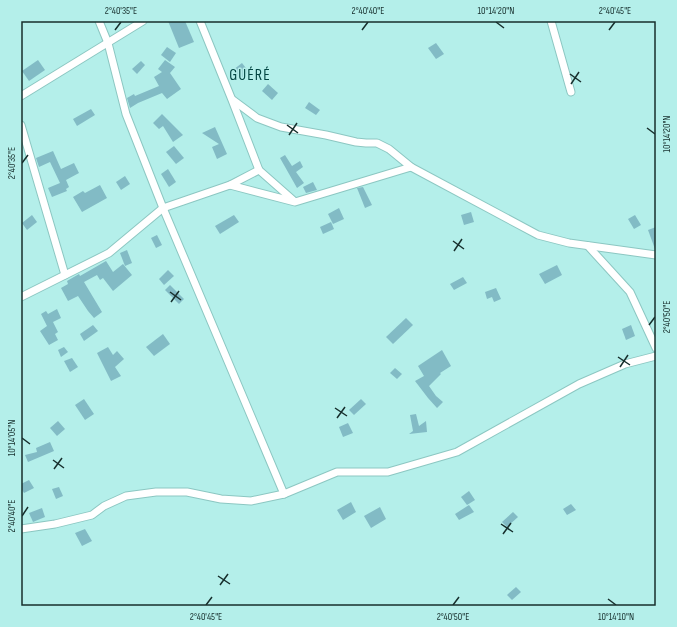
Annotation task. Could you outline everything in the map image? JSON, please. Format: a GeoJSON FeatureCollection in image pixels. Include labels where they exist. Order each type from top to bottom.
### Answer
{"type":"FeatureCollection","features":[{"type":"Feature","properties":{"kind":"street"},"geometry":{"type":"LineString","coordinates":[[99,21],[108,44],[126,114],[162,208],[284,494]]}},
{"type":"Feature","properties":{"kind":"street"},"geometry":{"type":"LineString","coordinates":[[21,96],[108,44],[143,21]]}},
{"type":"Feature","properties":{"kind":"street"},"geometry":{"type":"LineString","coordinates":[[200,21],[259,170],[295,202]]}},
{"type":"Feature","properties":{"kind":"street"},"geometry":{"type":"LineString","coordinates":[[551,21],[571,92]]}},
{"type":"Feature","properties":{"kind":"street"},"geometry":{"type":"LineString","coordinates":[[232,100],[257,118],[281,127],[356,142],[377,143],[389,149],[411,167],[538,235],[569,243],[656,255]]}},
{"type":"Feature","properties":{"kind":"street"},"geometry":{"type":"LineString","coordinates":[[21,125],[64,275]]}},
{"type":"Feature","properties":{"kind":"street"},"geometry":{"type":"LineString","coordinates":[[230,185],[295,202],[411,167]]}},
{"type":"Feature","properties":{"kind":"street"},"geometry":{"type":"LineString","coordinates":[[21,297],[109,253],[162,208],[230,185],[259,170]]}},
{"type":"Feature","properties":{"kind":"street"},"geometry":{"type":"LineString","coordinates":[[588,246],[630,292],[656,348]]}},
{"type":"Feature","properties":{"kind":"street"},"geometry":{"type":"LineString","coordinates":[[21,529],[55,524],[92,515],[104,506],[126,496],[156,492],[187,492],[221,499],[251,501],[284,494],[337,472],[388,472],[457,452],[579,384],[625,364],[656,356]]}},
{"type":"Feature","properties":{"kind":"building"},"geometry":{"type":"Polygon","coordinates":[[[168,21],[185,21],[194,42],[179,48],[168,21]]]}},
{"type":"Feature","properties":{"kind":"building"},"geometry":{"type":"Polygon","coordinates":[[[436,43],[444,54],[436,59],[428,48],[436,43]]]}},
{"type":"Feature","properties":{"kind":"building"},"geometry":{"type":"Polygon","coordinates":[[[167,47],[176,53],[170,62],[161,55],[167,47]]]}},
{"type":"Feature","properties":{"kind":"building"},"geometry":{"type":"Polygon","coordinates":[[[38,60],[45,70],[29,81],[22,71],[38,60]]]}},
{"type":"Feature","properties":{"kind":"building"},"geometry":{"type":"Polygon","coordinates":[[[165,60],[175,67],[170,73],[181,89],[167,99],[162,93],[130,108],[127,98],[134,94],[135,96],[159,86],[154,77],[162,72],[158,69],[165,60]]]}},
{"type":"Feature","properties":{"kind":"building"},"geometry":{"type":"Polygon","coordinates":[[[141,61],[145,65],[137,74],[132,69],[141,61]]]}},
{"type":"Feature","properties":{"kind":"building"},"geometry":{"type":"Polygon","coordinates":[[[242,63],[249,72],[240,79],[233,70],[242,63]]]}},
{"type":"Feature","properties":{"kind":"building"},"geometry":{"type":"Polygon","coordinates":[[[268,84],[278,93],[272,100],[262,91],[268,84]]]}},
{"type":"Feature","properties":{"kind":"building"},"geometry":{"type":"Polygon","coordinates":[[[309,102],[320,110],[316,115],[305,108],[309,102]]]}},
{"type":"Feature","properties":{"kind":"building"},"geometry":{"type":"Polygon","coordinates":[[[91,109],[95,115],[77,126],[73,119],[91,109]]]}},
{"type":"Feature","properties":{"kind":"building"},"geometry":{"type":"Polygon","coordinates":[[[162,114],[183,135],[173,142],[163,126],[159,129],[153,123],[162,114]]]}},
{"type":"Feature","properties":{"kind":"building"},"geometry":{"type":"Polygon","coordinates":[[[215,127],[227,154],[217,159],[212,147],[219,144],[202,133],[215,127]]]}},
{"type":"Feature","properties":{"kind":"building"},"geometry":{"type":"Polygon","coordinates":[[[174,146],[184,158],[176,164],[166,152],[174,146]]]}},
{"type":"Feature","properties":{"kind":"building"},"geometry":{"type":"Polygon","coordinates":[[[53,151],[61,169],[74,163],[79,173],[66,180],[69,187],[66,189],[67,191],[52,197],[48,188],[60,183],[50,162],[39,167],[36,158],[53,151]]]}},
{"type":"Feature","properties":{"kind":"building"},"geometry":{"type":"Polygon","coordinates":[[[285,155],[292,166],[300,161],[303,167],[296,172],[304,183],[297,188],[280,158],[285,155]]]}},
{"type":"Feature","properties":{"kind":"building"},"geometry":{"type":"Polygon","coordinates":[[[168,169],[176,182],[169,187],[161,174],[168,169]]]}},
{"type":"Feature","properties":{"kind":"building"},"geometry":{"type":"Polygon","coordinates":[[[125,176],[130,184],[121,190],[116,182],[125,176]]]}},
{"type":"Feature","properties":{"kind":"building"},"geometry":{"type":"Polygon","coordinates":[[[313,182],[317,190],[306,193],[303,187],[313,182]]]}},
{"type":"Feature","properties":{"kind":"building"},"geometry":{"type":"Polygon","coordinates":[[[100,185],[107,198],[82,212],[73,197],[83,191],[85,193],[100,185]]]}},
{"type":"Feature","properties":{"kind":"building"},"geometry":{"type":"Polygon","coordinates":[[[363,187],[372,205],[365,208],[357,188],[363,187]]]}},
{"type":"Feature","properties":{"kind":"building"},"geometry":{"type":"Polygon","coordinates":[[[339,208],[344,219],[333,224],[328,214],[339,208]]]}},
{"type":"Feature","properties":{"kind":"building"},"geometry":{"type":"Polygon","coordinates":[[[471,212],[474,222],[464,225],[461,215],[471,212]]]}},
{"type":"Feature","properties":{"kind":"building"},"geometry":{"type":"Polygon","coordinates":[[[32,215],[37,222],[27,230],[22,223],[32,215]]]}},
{"type":"Feature","properties":{"kind":"building"},"geometry":{"type":"Polygon","coordinates":[[[234,215],[239,222],[220,234],[215,226],[234,215]]]}},
{"type":"Feature","properties":{"kind":"building"},"geometry":{"type":"Polygon","coordinates":[[[635,215],[641,225],[634,229],[628,219],[635,215]]]}},
{"type":"Feature","properties":{"kind":"building"},"geometry":{"type":"Polygon","coordinates":[[[331,222],[334,229],[323,234],[320,227],[331,222]]]}},
{"type":"Feature","properties":{"kind":"building"},"geometry":{"type":"Polygon","coordinates":[[[656,227],[656,249],[655,249],[648,230],[656,227]]]}},
{"type":"Feature","properties":{"kind":"building"},"geometry":{"type":"Polygon","coordinates":[[[157,235],[162,245],[156,248],[151,238],[157,235]]]}},
{"type":"Feature","properties":{"kind":"building"},"geometry":{"type":"Polygon","coordinates":[[[127,250],[132,263],[125,266],[120,253],[127,250]]]}},
{"type":"Feature","properties":{"kind":"building"},"geometry":{"type":"Polygon","coordinates":[[[106,261],[113,272],[123,264],[132,275],[113,291],[103,278],[100,280],[97,275],[84,282],[102,312],[94,318],[78,296],[68,301],[61,288],[68,284],[67,281],[79,274],[80,276],[106,261]]]}},
{"type":"Feature","properties":{"kind":"building"},"geometry":{"type":"Polygon","coordinates":[[[557,265],[562,275],[545,284],[539,274],[557,265]]]}},
{"type":"Feature","properties":{"kind":"building"},"geometry":{"type":"Polygon","coordinates":[[[168,270],[174,276],[164,285],[159,279],[168,270]]]}},
{"type":"Feature","properties":{"kind":"building"},"geometry":{"type":"Polygon","coordinates":[[[463,277],[467,283],[454,290],[450,284],[463,277]]]}},
{"type":"Feature","properties":{"kind":"building"},"geometry":{"type":"Polygon","coordinates":[[[170,285],[184,299],[179,304],[165,290],[170,285]]]}},
{"type":"Feature","properties":{"kind":"building"},"geometry":{"type":"Polygon","coordinates":[[[496,288],[501,299],[494,302],[492,297],[487,299],[485,292],[496,288]]]}},
{"type":"Feature","properties":{"kind":"building"},"geometry":{"type":"Polygon","coordinates":[[[57,309],[61,318],[53,322],[58,332],[55,334],[58,340],[49,345],[40,331],[47,326],[41,314],[46,311],[48,314],[57,309]]]}},
{"type":"Feature","properties":{"kind":"building"},"geometry":{"type":"Polygon","coordinates":[[[406,318],[413,325],[393,344],[386,337],[406,318]]]}},
{"type":"Feature","properties":{"kind":"building"},"geometry":{"type":"Polygon","coordinates":[[[93,325],[98,331],[84,341],[80,334],[93,325]]]}},
{"type":"Feature","properties":{"kind":"building"},"geometry":{"type":"Polygon","coordinates":[[[631,325],[635,336],[626,340],[622,329],[631,325]]]}},
{"type":"Feature","properties":{"kind":"building"},"geometry":{"type":"Polygon","coordinates":[[[163,334],[170,344],[154,356],[146,347],[163,334]]]}},
{"type":"Feature","properties":{"kind":"building"},"geometry":{"type":"Polygon","coordinates":[[[64,347],[68,352],[61,357],[58,350],[64,347]]]}},
{"type":"Feature","properties":{"kind":"building"},"geometry":{"type":"Polygon","coordinates":[[[108,347],[113,355],[117,351],[124,359],[115,367],[121,376],[111,381],[97,353],[108,347]]]}},
{"type":"Feature","properties":{"kind":"building"},"geometry":{"type":"Polygon","coordinates":[[[442,350],[451,366],[440,373],[441,374],[429,386],[436,396],[443,402],[437,408],[415,381],[424,376],[418,366],[442,350]]]}},
{"type":"Feature","properties":{"kind":"building"},"geometry":{"type":"Polygon","coordinates":[[[72,358],[78,367],[70,372],[64,361],[72,358]]]}},
{"type":"Feature","properties":{"kind":"building"},"geometry":{"type":"Polygon","coordinates":[[[395,368],[402,374],[397,379],[390,373],[395,368]]]}},
{"type":"Feature","properties":{"kind":"building"},"geometry":{"type":"Polygon","coordinates":[[[84,399],[94,414],[85,420],[75,405],[84,399]]]}},
{"type":"Feature","properties":{"kind":"building"},"geometry":{"type":"Polygon","coordinates":[[[361,399],[366,404],[354,415],[349,410],[361,399]]]}},
{"type":"Feature","properties":{"kind":"building"},"geometry":{"type":"Polygon","coordinates":[[[416,414],[419,426],[426,421],[427,432],[409,434],[413,431],[410,415],[416,414]]]}},
{"type":"Feature","properties":{"kind":"building"},"geometry":{"type":"Polygon","coordinates":[[[58,421],[65,429],[57,436],[50,428],[58,421]]]}},
{"type":"Feature","properties":{"kind":"building"},"geometry":{"type":"Polygon","coordinates":[[[348,423],[353,433],[343,437],[339,427],[348,423]]]}},
{"type":"Feature","properties":{"kind":"building"},"geometry":{"type":"Polygon","coordinates":[[[50,442],[54,451],[28,462],[25,455],[37,452],[36,448],[50,442]]]}},
{"type":"Feature","properties":{"kind":"building"},"geometry":{"type":"Polygon","coordinates":[[[29,480],[34,488],[24,493],[21,488],[21,484],[29,480]]]}},
{"type":"Feature","properties":{"kind":"building"},"geometry":{"type":"Polygon","coordinates":[[[59,487],[63,496],[56,499],[52,489],[59,487]]]}},
{"type":"Feature","properties":{"kind":"building"},"geometry":{"type":"Polygon","coordinates":[[[469,491],[475,500],[467,505],[461,497],[469,491]]]}},
{"type":"Feature","properties":{"kind":"building"},"geometry":{"type":"Polygon","coordinates":[[[351,502],[356,512],[343,520],[337,510],[351,502]]]}},
{"type":"Feature","properties":{"kind":"building"},"geometry":{"type":"Polygon","coordinates":[[[571,504],[576,510],[567,515],[563,509],[571,504]]]}},
{"type":"Feature","properties":{"kind":"building"},"geometry":{"type":"Polygon","coordinates":[[[469,505],[474,512],[459,520],[455,514],[469,505]]]}},
{"type":"Feature","properties":{"kind":"building"},"geometry":{"type":"Polygon","coordinates":[[[380,507],[386,519],[371,528],[364,516],[380,507]]]}},
{"type":"Feature","properties":{"kind":"building"},"geometry":{"type":"Polygon","coordinates":[[[42,508],[45,517],[33,522],[29,513],[42,508]]]}},
{"type":"Feature","properties":{"kind":"building"},"geometry":{"type":"Polygon","coordinates":[[[513,512],[518,517],[507,527],[502,522],[513,512]]]}},
{"type":"Feature","properties":{"kind":"building"},"geometry":{"type":"Polygon","coordinates":[[[85,529],[92,541],[82,546],[75,533],[85,529]]]}},
{"type":"Feature","properties":{"kind":"building"},"geometry":{"type":"Polygon","coordinates":[[[516,587],[521,592],[512,600],[507,595],[516,587]]]}},
{"type":"Feature","properties":{"kind":"district","name":"GUÉRÉ"},"geometry":{"type":"Point","coordinates":[250,74]}}]}
